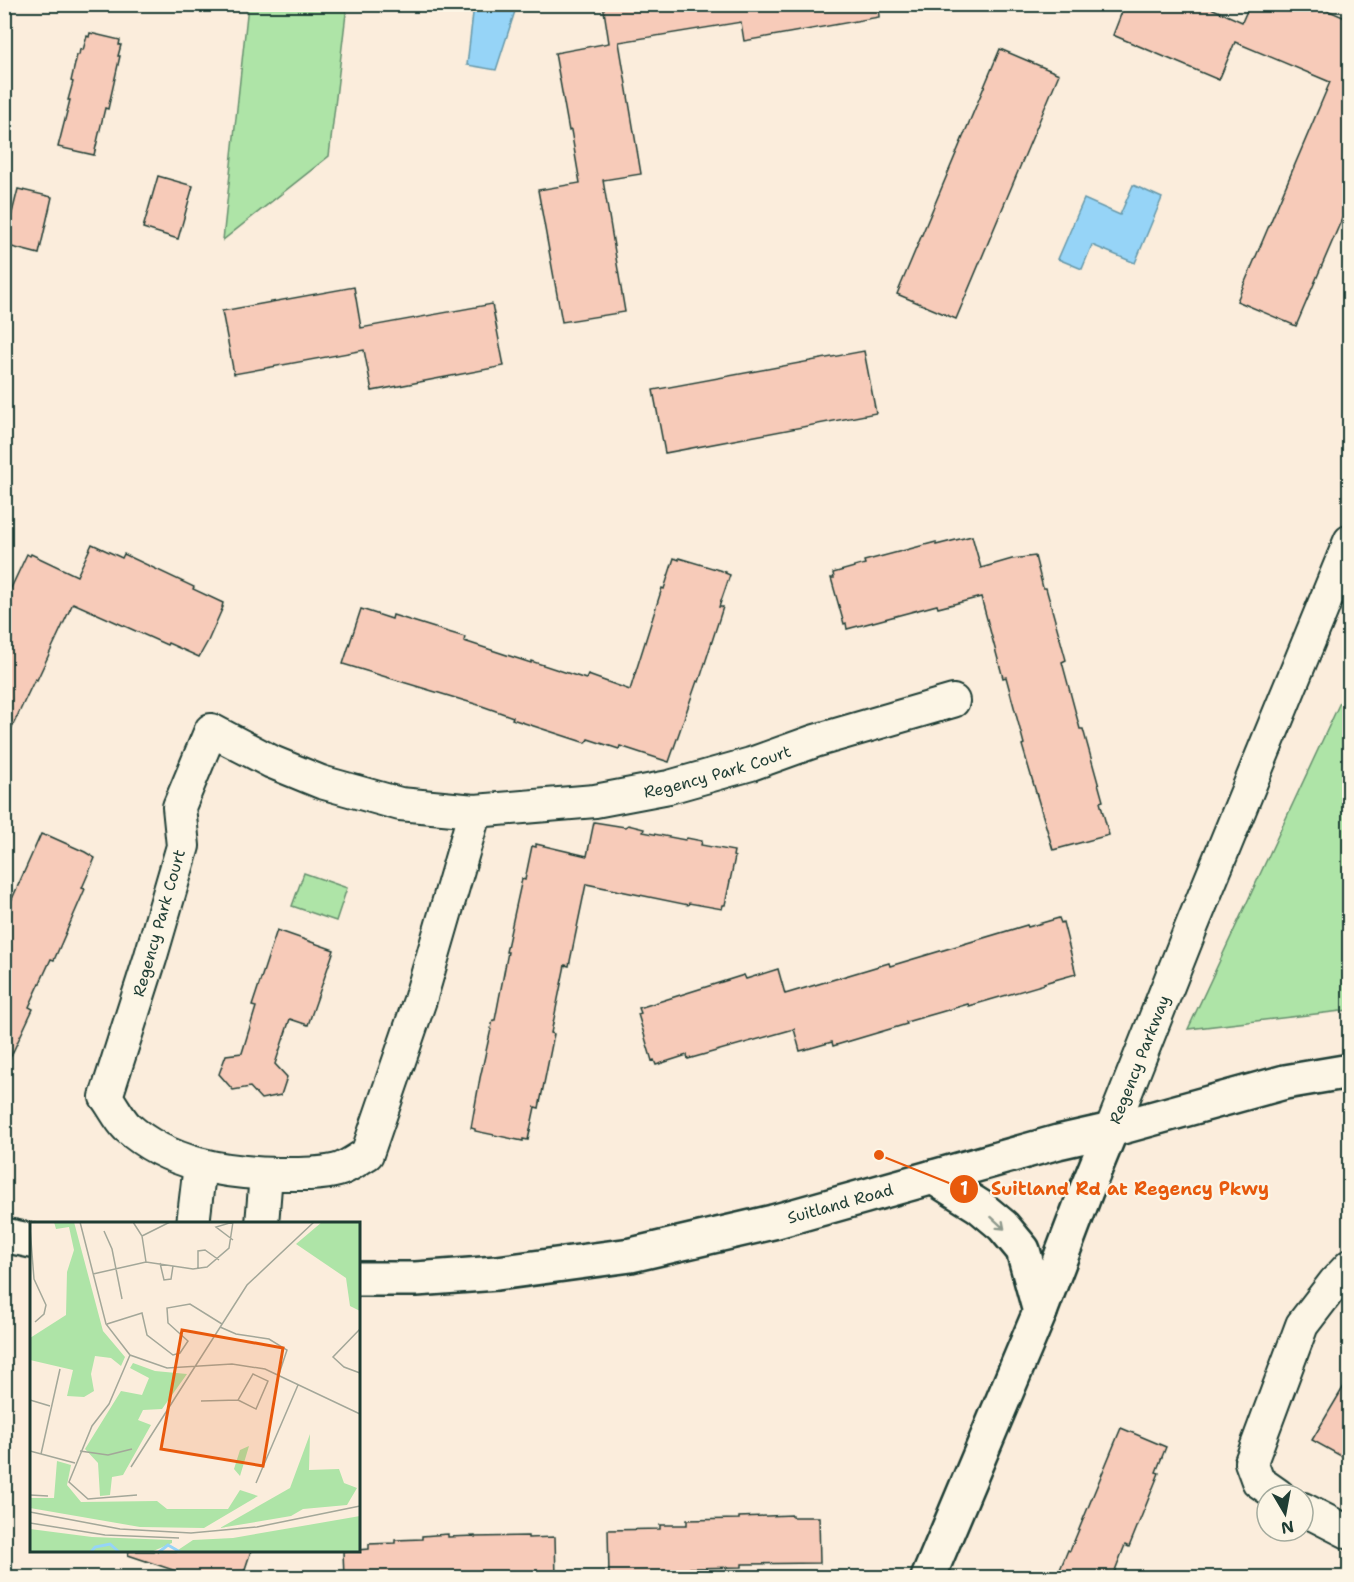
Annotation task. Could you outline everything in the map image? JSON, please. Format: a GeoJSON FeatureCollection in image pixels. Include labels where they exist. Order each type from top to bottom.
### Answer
{"type":"FeatureCollection","features":[{"type":"Feature","properties":{"kind":"main road","name":"Suitland Road"},"geometry":{"type":"LineString","coordinates":[[360,1278],[416,1280],[497,1273],[631,1255],[773,1222],[1058,1142],[1111,1130],[1285,1082],[1350,1071]]}},
{"type":"Feature","properties":{"kind":"main road","name":"Regency Parkway"},"geometry":{"type":"LineString","coordinates":[[928,1578],[1040,1312],[1111,1130]]}},
{"type":"Feature","properties":{"kind":"main road"},"geometry":{"type":"LineString","coordinates":[[933,1178],[979,1206],[1003,1226],[1023,1250],[1040,1312]]}},
{"type":"Feature","properties":{"kind":"main road"},"geometry":{"type":"LineString","coordinates":[[4,1235],[30,1241]]}},
{"type":"Feature","properties":{"kind":"street","name":"Regency Parkway"},"geometry":{"type":"LineString","coordinates":[[1111,1130],[1191,928],[1350,541]]}},
{"type":"Feature","properties":{"kind":"street","name":"Regency Park Court"},"geometry":{"type":"LineString","coordinates":[[475,811],[420,1000],[367,1154],[340,1169],[311,1175],[234,1172],[200,1165],[159,1150],[126,1126],[106,1097],[183,846],[179,807],[211,730],[272,762],[321,782],[400,804],[475,811],[595,801],[669,787],[751,764],[815,741],[953,702]]}},
{"type":"Feature","properties":{"kind":"street"},"geometry":{"type":"LineString","coordinates":[[193,1222],[200,1165]]}},
{"type":"Feature","properties":{"kind":"street"},"geometry":{"type":"LineString","coordinates":[[262,1222],[266,1174]]}},
{"type":"Feature","properties":{"kind":"street"},"geometry":{"type":"LineString","coordinates":[[1261,1483],[1251,1462],[1302,1326],[1350,1266]]}},
{"type":"Feature","properties":{"kind":"street"},"geometry":{"type":"LineString","coordinates":[[1315,1515],[1350,1533]]}},
{"type":"Feature","properties":{"kind":"green space"},"geometry":{"type":"Polygon","coordinates":[[[248,5],[347,5],[329,156],[223,240],[248,5]]]}},
{"type":"Feature","properties":{"kind":"green space"},"geometry":{"type":"Polygon","coordinates":[[[1349,683],[1349,1010],[1188,1029],[1349,683]]]}},
{"type":"Feature","properties":{"kind":"green space"},"geometry":{"type":"Polygon","coordinates":[[[304,873],[347,888],[336,921],[292,906],[304,873]]]}},
{"type":"Feature","properties":{"kind":"water"},"geometry":{"type":"Polygon","coordinates":[[[474,5],[517,5],[496,70],[467,65],[474,5]]]}},
{"type":"Feature","properties":{"kind":"water"},"geometry":{"type":"Polygon","coordinates":[[[1133,185],[1162,198],[1135,263],[1092,245],[1082,269],[1058,259],[1084,199],[1120,215],[1133,185]]]}},
{"type":"Feature","properties":{"kind":"building"},"geometry":{"type":"Polygon","coordinates":[[[603,4],[878,4],[879,17],[744,41],[741,22],[619,42],[641,174],[603,180],[625,312],[562,322],[538,190],[580,183],[555,53],[609,43],[603,4]]]}},
{"type":"Feature","properties":{"kind":"building"},"geometry":{"type":"Polygon","coordinates":[[[1125,4],[1202,4],[1242,22],[1250,4],[1313,4],[1350,20],[1350,200],[1296,326],[1237,301],[1330,82],[1235,42],[1219,80],[1113,35],[1125,4]]]}},
{"type":"Feature","properties":{"kind":"building"},"geometry":{"type":"Polygon","coordinates":[[[90,33],[120,40],[119,45],[121,45],[108,109],[105,108],[94,155],[58,147],[70,100],[68,100],[77,55],[80,49],[83,50],[90,33]]]}},
{"type":"Feature","properties":{"kind":"building"},"geometry":{"type":"Polygon","coordinates":[[[1000,49],[1059,74],[956,319],[897,294],[1000,49]]]}},
{"type":"Feature","properties":{"kind":"building"},"geometry":{"type":"Polygon","coordinates":[[[158,176],[193,186],[178,239],[143,228],[158,176]]]}},
{"type":"Feature","properties":{"kind":"building"},"geometry":{"type":"Polygon","coordinates":[[[18,189],[52,197],[39,254],[4,245],[18,189]]]}},
{"type":"Feature","properties":{"kind":"building"},"geometry":{"type":"Polygon","coordinates":[[[354,287],[361,328],[492,304],[504,366],[372,391],[364,350],[234,374],[222,311],[354,287]]]}},
{"type":"Feature","properties":{"kind":"building"},"geometry":{"type":"Polygon","coordinates":[[[864,351],[876,413],[665,453],[653,390],[864,351]]]}},
{"type":"Feature","properties":{"kind":"building"},"geometry":{"type":"Polygon","coordinates":[[[972,536],[981,568],[1012,559],[1035,556],[1066,660],[1062,662],[1103,801],[1100,802],[1109,835],[1053,850],[1022,745],[1024,744],[1006,677],[1003,678],[981,597],[938,608],[937,605],[847,629],[846,623],[844,624],[831,578],[834,578],[833,573],[865,564],[864,561],[936,542],[936,545],[972,536]]]}},
{"type":"Feature","properties":{"kind":"building"},"geometry":{"type":"Polygon","coordinates":[[[92,544],[122,558],[124,554],[194,587],[193,589],[223,603],[223,607],[199,657],[73,603],[4,744],[4,603],[27,554],[77,576],[92,544]]]}},
{"type":"Feature","properties":{"kind":"building"},"geometry":{"type":"Polygon","coordinates":[[[674,558],[730,575],[719,607],[723,607],[699,682],[697,681],[669,762],[620,746],[619,749],[588,739],[586,743],[512,719],[513,717],[482,706],[343,664],[361,609],[392,619],[393,615],[465,637],[464,641],[531,663],[531,661],[586,679],[588,675],[630,690],[662,588],[664,589],[674,558]]]}},
{"type":"Feature","properties":{"kind":"building"},"geometry":{"type":"Polygon","coordinates":[[[594,822],[625,827],[628,825],[644,829],[643,832],[702,841],[701,845],[734,851],[733,856],[735,857],[725,905],[722,909],[689,903],[688,905],[586,884],[569,966],[565,965],[539,1108],[535,1107],[528,1140],[523,1139],[523,1141],[475,1131],[471,1128],[480,1078],[493,1020],[495,1020],[508,952],[506,952],[522,879],[525,880],[532,846],[536,847],[536,844],[587,856],[594,822]]]}},
{"type":"Feature","properties":{"kind":"building"},"geometry":{"type":"Polygon","coordinates":[[[41,834],[95,858],[82,888],[85,889],[54,960],[51,959],[29,1007],[33,1009],[4,1071],[4,917],[41,834]]]}},
{"type":"Feature","properties":{"kind":"building"},"geometry":{"type":"Polygon","coordinates":[[[1059,918],[1061,923],[1063,922],[1076,974],[906,1022],[907,1024],[833,1046],[832,1042],[800,1051],[794,1029],[688,1059],[687,1055],[656,1065],[654,1060],[652,1061],[638,1014],[641,1013],[639,1008],[744,975],[746,979],[778,969],[785,994],[889,963],[890,966],[1027,925],[1028,927],[1059,918]]]}},
{"type":"Feature","properties":{"kind":"building"},"geometry":{"type":"Polygon","coordinates":[[[277,930],[334,950],[308,1025],[290,1019],[275,1064],[287,1077],[281,1095],[261,1099],[250,1087],[233,1090],[219,1074],[226,1055],[242,1053],[256,1007],[252,1006],[277,930]]]}},
{"type":"Feature","properties":{"kind":"building"},"geometry":{"type":"Polygon","coordinates":[[[1350,1376],[1350,1461],[1312,1440],[1350,1376]]]}},
{"type":"Feature","properties":{"kind":"building"},"geometry":{"type":"Polygon","coordinates":[[[1121,1428],[1166,1447],[1156,1472],[1159,1473],[1129,1547],[1125,1545],[1112,1578],[1072,1578],[1059,1572],[1121,1428]]]}},
{"type":"Feature","properties":{"kind":"building"},"geometry":{"type":"Polygon","coordinates":[[[792,1515],[792,1517],[819,1517],[820,1563],[742,1564],[742,1567],[662,1571],[663,1575],[609,1575],[608,1530],[660,1529],[660,1525],[687,1525],[687,1520],[792,1515]]]}},
{"type":"Feature","properties":{"kind":"building"},"geometry":{"type":"Polygon","coordinates":[[[448,1534],[448,1537],[555,1537],[556,1578],[344,1578],[343,1552],[360,1552],[360,1550],[369,1549],[369,1544],[422,1539],[422,1536],[448,1534]]]}},
{"type":"Feature","properties":{"kind":"building"},"geometry":{"type":"Polygon","coordinates":[[[129,1552],[251,1552],[242,1578],[197,1578],[128,1555],[129,1552]]]}},
{"type":"Feature","properties":{"kind":"place","name":"Suitland Rd at Regency Pkwy"},"geometry":{"type":"Point","coordinates":[879,1155]}}]}
